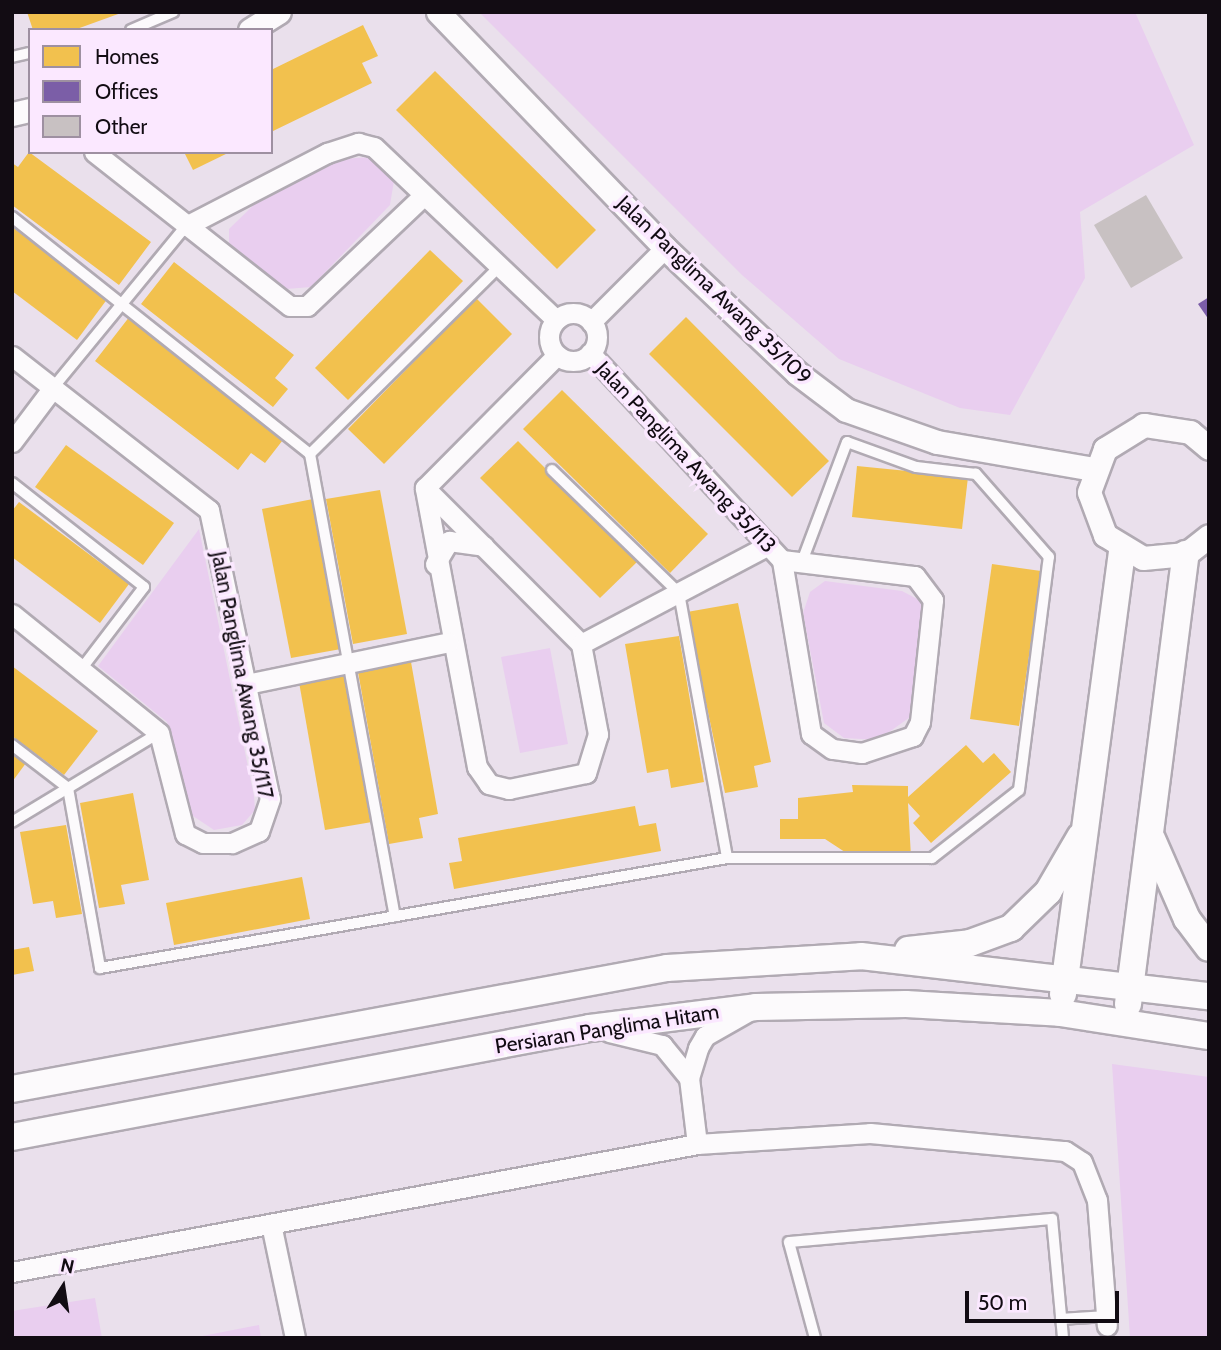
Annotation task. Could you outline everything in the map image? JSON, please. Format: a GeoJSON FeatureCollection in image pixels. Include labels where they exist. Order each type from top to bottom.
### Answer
{"type":"FeatureCollection","features":[{"type":"Feature","properties":{"kind":"main road"},"geometry":{"type":"LineString","coordinates":[[1060,1013],[1088,824],[1122,550]]}},
{"type":"Feature","properties":{"kind":"main road"},"geometry":{"type":"LineString","coordinates":[[1125,1023],[1186,554]]}},
{"type":"Feature","properties":{"kind":"main road"},"geometry":{"type":"LineString","coordinates":[[12,1089],[667,968],[861,956],[970,943],[1011,928],[1048,892],[1088,824]]}},
{"type":"Feature","properties":{"kind":"main road"},"geometry":{"type":"LineString","coordinates":[[1150,834],[1187,919],[1209,948]]}},
{"type":"Feature","properties":{"kind":"main road"},"geometry":{"type":"LineString","coordinates":[[861,956],[1066,977],[1209,996]]}},
{"type":"Feature","properties":{"kind":"main road","name":"Persiaran Panglima Hitam"},"geometry":{"type":"LineString","coordinates":[[12,1137],[590,1028],[756,1007],[906,1004],[1060,1013],[1209,1036]]}},
{"type":"Feature","properties":{"kind":"street"},"geometry":{"type":"LineString","coordinates":[[253,28],[279,12]]}},
{"type":"Feature","properties":{"kind":"street","name":"Jalan Panglima Awang 35/109"},"geometry":{"type":"LineString","coordinates":[[438,12],[666,248],[797,373],[846,410],[937,442],[1093,469]]}},
{"type":"Feature","properties":{"kind":"street"},"geometry":{"type":"LineString","coordinates":[[186,226],[327,153],[358,143],[374,147],[422,197],[556,320]]}},
{"type":"Feature","properties":{"kind":"street"},"geometry":{"type":"LineString","coordinates":[[96,154],[277,299],[307,306],[422,197]]}},
{"type":"Feature","properties":{"kind":"street"},"geometry":{"type":"LineString","coordinates":[[591,322],[666,248]]}},
{"type":"Feature","properties":{"kind":"street"},"geometry":{"type":"LineString","coordinates":[[578,314],[591,322],[596,341],[590,353],[578,360],[557,355],[549,342],[556,320],[578,314]]}},
{"type":"Feature","properties":{"kind":"street","name":"Jalan Panglima Awang 35/113"},"geometry":{"type":"LineString","coordinates":[[590,353],[784,556],[811,734],[832,749],[893,748],[913,736],[920,722],[933,600],[915,576],[784,556]]}},
{"type":"Feature","properties":{"kind":"street"},"geometry":{"type":"LineString","coordinates":[[425,488],[557,355]]}},
{"type":"Feature","properties":{"kind":"street","name":"Jalan Panglima Awang 35/117"},"geometry":{"type":"LineString","coordinates":[[12,356],[52,390],[209,510],[270,799],[259,831],[232,843],[202,843],[185,835],[159,733]]}},
{"type":"Feature","properties":{"kind":"street"},"geometry":{"type":"LineString","coordinates":[[12,442],[52,390]]}},
{"type":"Feature","properties":{"kind":"street"},"geometry":{"type":"LineString","coordinates":[[1209,448],[1190,432],[1144,425],[1105,449],[1093,469],[1093,514],[1122,550],[1143,558],[1186,554],[1209,536]]}},
{"type":"Feature","properties":{"kind":"street"},"geometry":{"type":"LineString","coordinates":[[425,488],[581,644],[598,734],[593,765],[573,778],[509,789],[489,784],[477,767],[449,642],[425,488]]}},
{"type":"Feature","properties":{"kind":"street"},"geometry":{"type":"LineString","coordinates":[[435,565],[439,548],[449,541],[485,547]]}},
{"type":"Feature","properties":{"kind":"street"},"geometry":{"type":"LineString","coordinates":[[581,644],[679,593],[784,556]]}},
{"type":"Feature","properties":{"kind":"street"},"geometry":{"type":"LineString","coordinates":[[12,614],[159,733]]}},
{"type":"Feature","properties":{"kind":"street"},"geometry":{"type":"LineString","coordinates":[[247,684],[449,642]]}},
{"type":"Feature","properties":{"kind":"street"},"geometry":{"type":"LineString","coordinates":[[697,1144],[689,1078],[705,1036],[756,1007]]}},
{"type":"Feature","properties":{"kind":"street"},"geometry":{"type":"LineString","coordinates":[[590,1028],[662,1045],[689,1078]]}},
{"type":"Feature","properties":{"kind":"street"},"geometry":{"type":"LineString","coordinates":[[12,1272],[697,1144],[870,1133],[1065,1152],[1093,1176],[1106,1321]]}},
{"type":"Feature","properties":{"kind":"street"},"geometry":{"type":"LineString","coordinates":[[271,1224],[295,1338]]}},
{"type":"Feature","properties":{"kind":"lane"},"geometry":{"type":"LineString","coordinates":[[136,28],[173,12]]}},
{"type":"Feature","properties":{"kind":"lane"},"geometry":{"type":"LineString","coordinates":[[12,217],[125,301],[310,454],[395,916]]}},
{"type":"Feature","properties":{"kind":"lane"},"geometry":{"type":"LineString","coordinates":[[52,390],[186,226]]}},
{"type":"Feature","properties":{"kind":"lane"},"geometry":{"type":"LineString","coordinates":[[310,454],[498,268]]}},
{"type":"Feature","properties":{"kind":"lane"},"geometry":{"type":"LineString","coordinates":[[12,745],[68,788],[100,968],[727,858],[932,858],[1019,790],[1049,556],[975,474],[916,467],[847,442],[784,556]]}},
{"type":"Feature","properties":{"kind":"lane"},"geometry":{"type":"LineString","coordinates":[[552,470],[679,593],[727,858]]}},
{"type":"Feature","properties":{"kind":"lane"},"geometry":{"type":"LineString","coordinates":[[12,483],[145,587],[82,668]]}},
{"type":"Feature","properties":{"kind":"lane"},"geometry":{"type":"LineString","coordinates":[[12,822],[159,733]]}},
{"type":"Feature","properties":{"kind":"lane"},"geometry":{"type":"LineString","coordinates":[[815,1338],[789,1242],[1052,1219],[1063,1338]]}},
{"type":"Feature","properties":{"kind":"lane"},"geometry":{"type":"LineString","coordinates":[[1061,1319],[1106,1321]]}},
{"type":"Feature","properties":{"kind":"shaded area"},"geometry":{"type":"Polygon","coordinates":[[[479,12],[1135,12],[1194,145],[1080,212],[1085,278],[1010,415],[960,408],[839,359],[742,275],[479,12]]]}},
{"type":"Feature","properties":{"kind":"shaded area"},"geometry":{"type":"Polygon","coordinates":[[[370,157],[394,181],[390,205],[311,287],[286,289],[229,243],[229,229],[261,198],[342,159],[370,157]]]}},
{"type":"Feature","properties":{"kind":"shaded area"},"geometry":{"type":"Polygon","coordinates":[[[199,529],[255,810],[242,825],[214,830],[190,814],[167,722],[98,666],[199,529]]]}},
{"type":"Feature","properties":{"kind":"shaded area"},"geometry":{"type":"Polygon","coordinates":[[[825,581],[902,591],[921,601],[925,615],[913,715],[878,740],[844,738],[824,723],[803,613],[810,592],[825,581]]]}},
{"type":"Feature","properties":{"kind":"shaded area"},"geometry":{"type":"Polygon","coordinates":[[[550,648],[568,744],[520,753],[501,657],[550,648]]]}},
{"type":"Feature","properties":{"kind":"shaded area"},"geometry":{"type":"Polygon","coordinates":[[[1112,1064],[1209,1077],[1209,1338],[1130,1338],[1112,1064]]]}},
{"type":"Feature","properties":{"kind":"shaded area"},"geometry":{"type":"Polygon","coordinates":[[[95,1298],[102,1338],[12,1338],[12,1311],[95,1298]]]}},
{"type":"Feature","properties":{"kind":"shaded area"},"geometry":{"type":"Polygon","coordinates":[[[259,1325],[261,1338],[192,1338],[259,1325]]]}},
{"type":"Feature","properties":{"kind":"building: Homes"},"geometry":{"type":"Polygon","coordinates":[[[27,12],[121,12],[80,28],[32,28],[27,12]]]}},
{"type":"Feature","properties":{"kind":"building: Homes"},"geometry":{"type":"Polygon","coordinates":[[[363,25],[378,56],[362,63],[372,83],[273,131],[273,69],[363,25]]]}},
{"type":"Feature","properties":{"kind":"building: Homes"},"geometry":{"type":"Polygon","coordinates":[[[435,71],[596,230],[557,269],[396,110],[435,71]]]}},
{"type":"Feature","properties":{"kind":"building: Homes"},"geometry":{"type":"Polygon","coordinates":[[[28,153],[32,154],[151,242],[119,285],[12,205],[12,163],[18,167],[28,153]]]}},
{"type":"Feature","properties":{"kind":"building: Homes"},"geometry":{"type":"Polygon","coordinates":[[[185,154],[226,154],[193,170],[185,154]]]}},
{"type":"Feature","properties":{"kind":"building: Homes"},"geometry":{"type":"Polygon","coordinates":[[[12,227],[108,298],[77,340],[12,291],[12,227]]]}},
{"type":"Feature","properties":{"kind":"building: Homes"},"geometry":{"type":"Polygon","coordinates":[[[430,250],[463,281],[348,400],[315,368],[430,250]]]}},
{"type":"Feature","properties":{"kind":"building: Homes"},"geometry":{"type":"Polygon","coordinates":[[[174,262],[294,355],[275,378],[288,389],[273,407],[141,304],[174,262]]]}},
{"type":"Feature","properties":{"kind":"building: Homes"},"geometry":{"type":"Polygon","coordinates":[[[476,298],[512,334],[384,464],[348,429],[476,298]]]}},
{"type":"Feature","properties":{"kind":"building: Homes"},"geometry":{"type":"Polygon","coordinates":[[[130,316],[286,436],[265,463],[251,453],[238,470],[95,361],[130,316]]]}},
{"type":"Feature","properties":{"kind":"building: Homes"},"geometry":{"type":"Polygon","coordinates":[[[686,317],[829,461],[792,497],[649,354],[686,317]]]}},
{"type":"Feature","properties":{"kind":"building: Homes"},"geometry":{"type":"Polygon","coordinates":[[[562,390],[708,534],[670,573],[523,429],[562,390]]]}},
{"type":"Feature","properties":{"kind":"building: Homes"},"geometry":{"type":"Polygon","coordinates":[[[518,441],[638,561],[600,598],[480,478],[518,441]]]}},
{"type":"Feature","properties":{"kind":"building: Homes"},"geometry":{"type":"Polygon","coordinates":[[[66,445],[174,523],[143,565],[35,487],[66,445]]]}},
{"type":"Feature","properties":{"kind":"building: Homes"},"geometry":{"type":"Polygon","coordinates":[[[857,466],[968,477],[962,529],[852,517],[857,466]]]}},
{"type":"Feature","properties":{"kind":"building: Homes"},"geometry":{"type":"Polygon","coordinates":[[[380,490],[407,634],[353,644],[326,499],[380,490]]]}},
{"type":"Feature","properties":{"kind":"building: Homes"},"geometry":{"type":"Polygon","coordinates":[[[313,499],[341,649],[291,658],[262,509],[313,499]]]}},
{"type":"Feature","properties":{"kind":"building: Homes"},"geometry":{"type":"Polygon","coordinates":[[[19,502],[129,584],[100,623],[12,557],[12,511],[19,502]]]}},
{"type":"Feature","properties":{"kind":"building: Homes"},"geometry":{"type":"Polygon","coordinates":[[[992,564],[1041,571],[1019,726],[970,719],[992,564]]]}},
{"type":"Feature","properties":{"kind":"building: Homes"},"geometry":{"type":"Polygon","coordinates":[[[738,603],[771,762],[754,766],[758,787],[725,793],[687,612],[738,603]]]}},
{"type":"Feature","properties":{"kind":"building: Homes"},"geometry":{"type":"Polygon","coordinates":[[[679,636],[704,782],[671,788],[668,769],[647,773],[625,644],[679,636]]]}},
{"type":"Feature","properties":{"kind":"building: Homes"},"geometry":{"type":"Polygon","coordinates":[[[411,662],[438,814],[419,818],[423,838],[389,844],[358,672],[411,662]]]}},
{"type":"Feature","properties":{"kind":"building: Homes"},"geometry":{"type":"Polygon","coordinates":[[[12,666],[98,731],[64,775],[12,736],[12,666]]]}},
{"type":"Feature","properties":{"kind":"building: Homes"},"geometry":{"type":"Polygon","coordinates":[[[346,674],[372,822],[325,830],[299,682],[346,674]]]}},
{"type":"Feature","properties":{"kind":"building: Homes"},"geometry":{"type":"Polygon","coordinates":[[[966,745],[983,763],[994,753],[1011,772],[931,843],[913,823],[920,816],[908,803],[911,857],[851,856],[825,839],[780,839],[780,819],[798,819],[798,798],[853,792],[852,785],[908,786],[908,797],[966,745]]]}},
{"type":"Feature","properties":{"kind":"building: Homes"},"geometry":{"type":"Polygon","coordinates":[[[12,753],[26,763],[12,782],[12,753]]]}},
{"type":"Feature","properties":{"kind":"building: Homes"},"geometry":{"type":"Polygon","coordinates":[[[133,793],[149,880],[121,885],[125,904],[99,908],[80,803],[133,793]]]}},
{"type":"Feature","properties":{"kind":"building: Homes"},"geometry":{"type":"Polygon","coordinates":[[[635,806],[639,826],[656,823],[661,851],[454,889],[449,863],[462,861],[458,838],[635,806]]]}},
{"type":"Feature","properties":{"kind":"building: Homes"},"geometry":{"type":"Polygon","coordinates":[[[66,825],[82,914],[56,918],[53,901],[33,904],[20,832],[66,825]]]}},
{"type":"Feature","properties":{"kind":"building: Homes"},"geometry":{"type":"Polygon","coordinates":[[[302,877],[310,919],[174,945],[166,903],[302,877]]]}},
{"type":"Feature","properties":{"kind":"building: Homes"},"geometry":{"type":"Polygon","coordinates":[[[29,947],[34,971],[12,975],[12,950],[29,947]]]}},
{"type":"Feature","properties":{"kind":"building: Offices"},"geometry":{"type":"Polygon","coordinates":[[[1209,297],[1209,320],[1198,304],[1209,297]]]}},
{"type":"Feature","properties":{"kind":"building: Other"},"geometry":{"type":"Polygon","coordinates":[[[1146,195],[1183,258],[1131,288],[1094,225],[1146,195]]]}}]}
